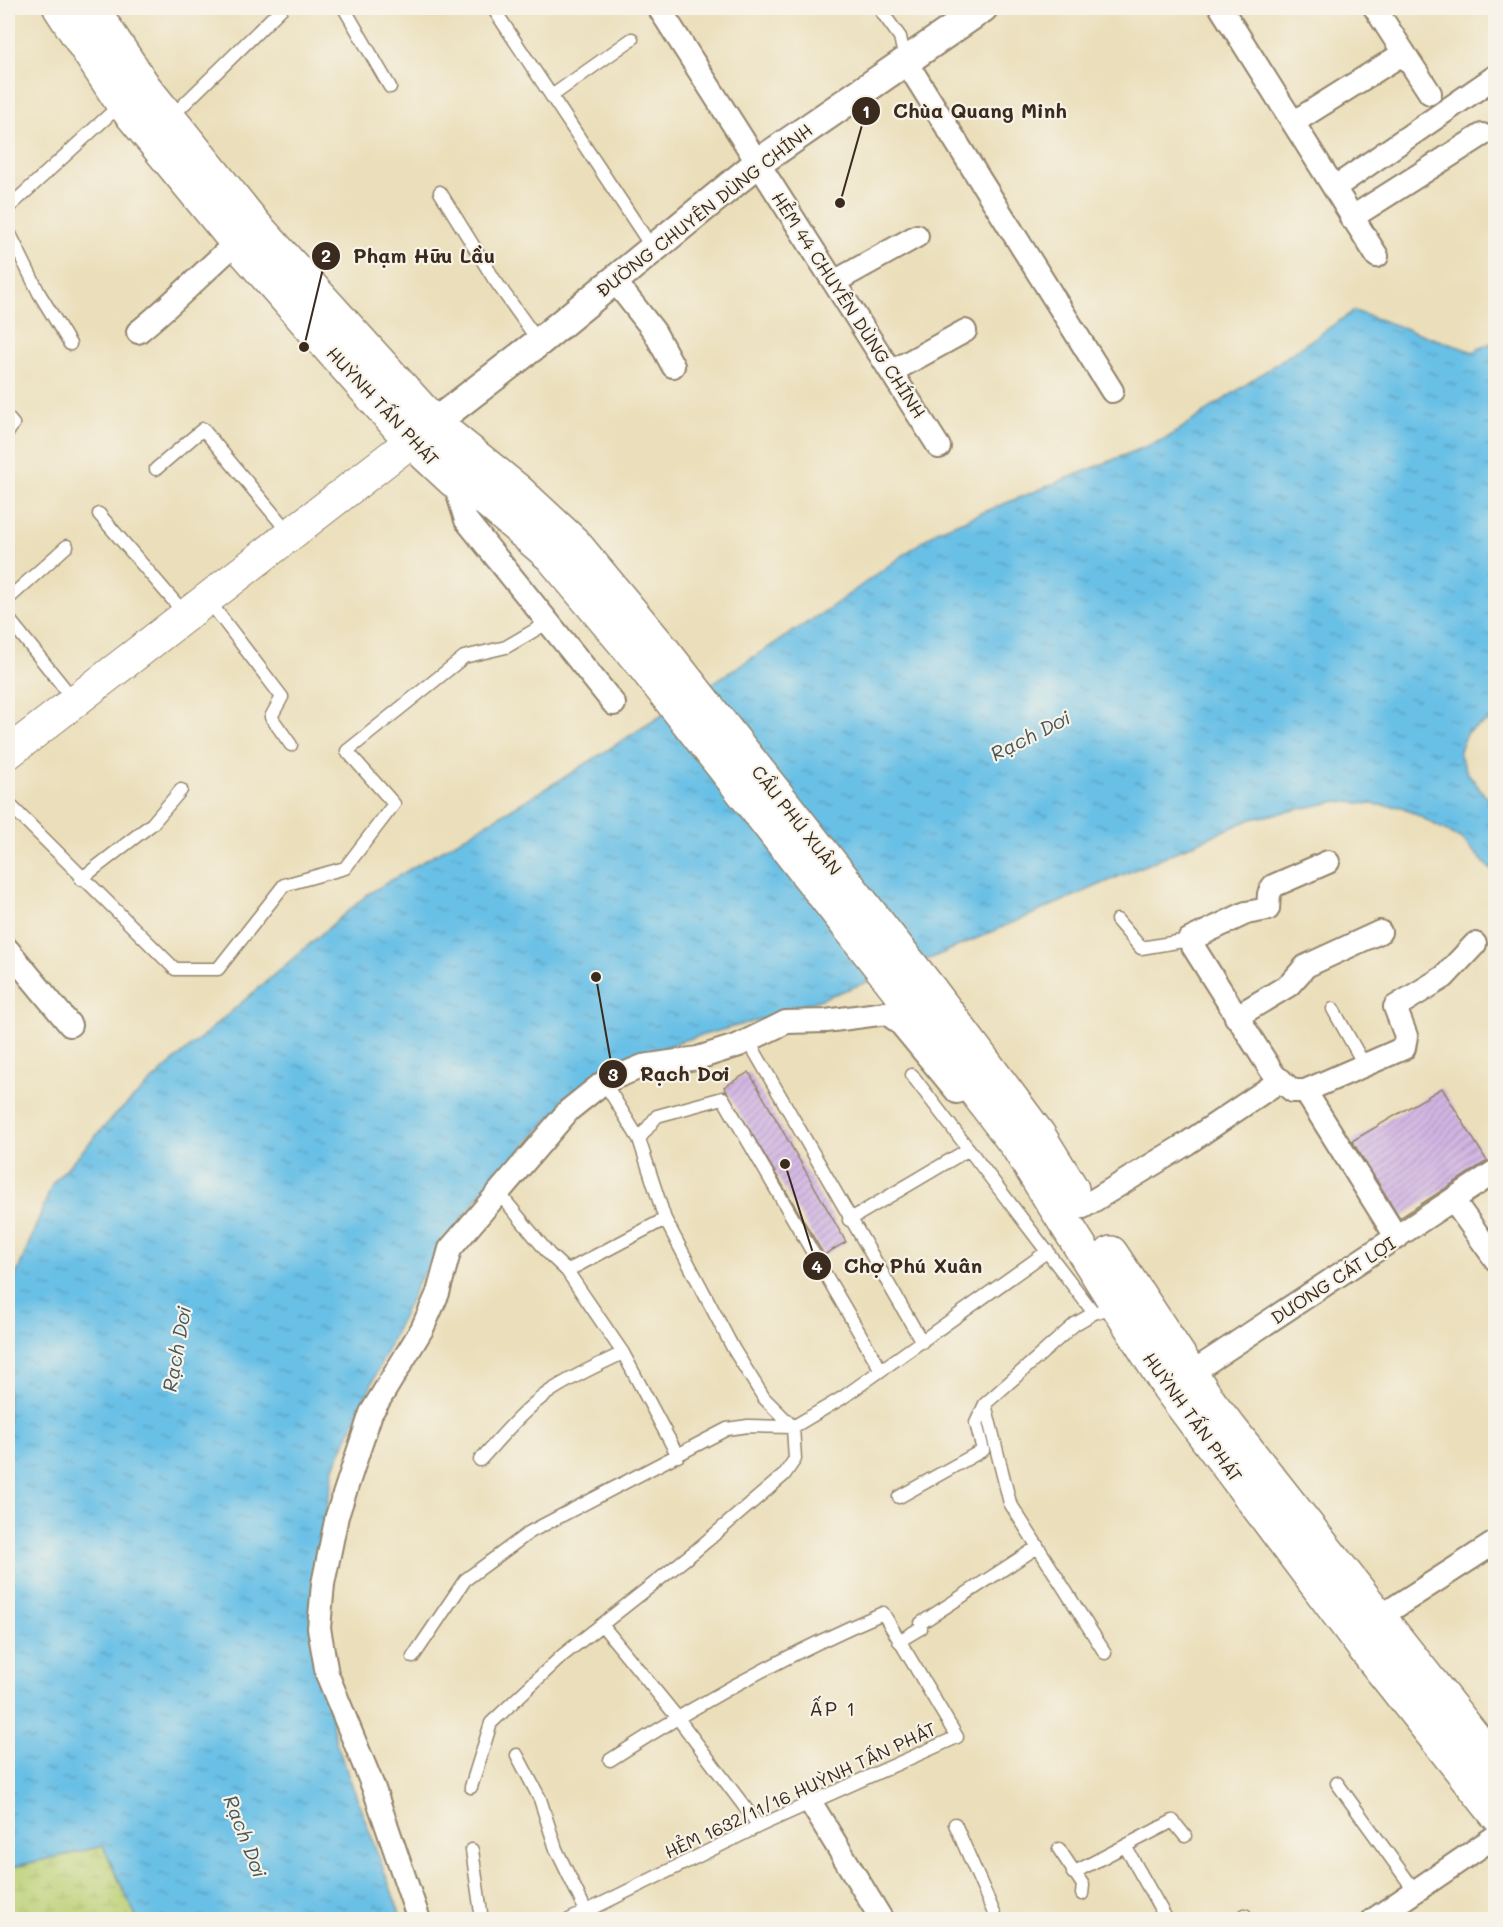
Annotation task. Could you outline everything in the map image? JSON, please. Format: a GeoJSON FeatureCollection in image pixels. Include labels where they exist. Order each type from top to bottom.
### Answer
{"type":"FeatureCollection","features":[{"type":"Feature","properties":{"kind":"main road","name":"HUỲNH TẤN PHÁT"},"geometry":{"type":"LineString","coordinates":[[60,8],[122,103],[237,242],[422,432],[517,490],[574,543],[652,657]]}},
{"type":"Feature","properties":{"kind":"main road","name":"HUỲNH TẤN PHÁT"},"geometry":{"type":"LineString","coordinates":[[92,8],[145,88],[422,432],[454,481],[471,488],[551,556],[652,657]]}},
{"type":"Feature","properties":{"kind":"main road"},"geometry":{"type":"LineString","coordinates":[[8,753],[422,432]]}},
{"type":"Feature","properties":{"kind":"main road","name":"CẦU PHÚ XUÂN"},"geometry":{"type":"LineString","coordinates":[[652,657],[922,999]]}},
{"type":"Feature","properties":{"kind":"main road","name":"HUỲNH TẤN PHÁT"},"geometry":{"type":"LineString","coordinates":[[922,999],[1017,1146],[1072,1211],[1180,1381],[1364,1648],[1496,1814]]}},
{"type":"Feature","properties":{"kind":"main road","name":"HUỲNH TẤN PHÁT"},"geometry":{"type":"LineString","coordinates":[[1072,1211],[1105,1309],[1180,1381],[1211,1404],[1496,1765]]}},
{"type":"Feature","properties":{"kind":"street","name":"HẺM 44 CHUYÊN DÙNG CHÍNH"},"geometry":{"type":"LineString","coordinates":[[659,8],[939,447]]}},
{"type":"Feature","properties":{"kind":"street","name":"ĐƯỜNG CHUYÊN DÙNG CHÍNH"},"geometry":{"type":"LineString","coordinates":[[422,432],[539,342],[758,163],[983,8]]}},
{"type":"Feature","properties":{"kind":"street"},"geometry":{"type":"LineString","coordinates":[[1221,8],[1377,256]]}},
{"type":"Feature","properties":{"kind":"street"},"geometry":{"type":"LineString","coordinates":[[1375,8],[1430,93]]}},
{"type":"Feature","properties":{"kind":"street"},"geometry":{"type":"LineString","coordinates":[[1294,122],[1404,53]]}},
{"type":"Feature","properties":{"kind":"street"},"geometry":{"type":"LineString","coordinates":[[905,60],[1112,391]]}},
{"type":"Feature","properties":{"kind":"street"},"geometry":{"type":"LineString","coordinates":[[1334,188],[1496,76]]}},
{"type":"Feature","properties":{"kind":"street"},"geometry":{"type":"LineString","coordinates":[[1351,218],[1482,135]]}},
{"type":"Feature","properties":{"kind":"street"},"geometry":{"type":"LineString","coordinates":[[834,282],[917,236]]}},
{"type":"Feature","properties":{"kind":"street"},"geometry":{"type":"LineString","coordinates":[[138,332],[171,305],[190,284],[237,242]]}},
{"type":"Feature","properties":{"kind":"street"},"geometry":{"type":"LineString","coordinates":[[614,280],[654,331],[673,366]]}},
{"type":"Feature","properties":{"kind":"street"},"geometry":{"type":"LineString","coordinates":[[891,372],[965,331]]}},
{"type":"Feature","properties":{"kind":"street"},"geometry":{"type":"LineString","coordinates":[[454,481],[466,520],[546,623],[614,704]]}},
{"type":"Feature","properties":{"kind":"street"},"geometry":{"type":"LineString","coordinates":[[1328,862],[1274,886],[1269,894],[1268,909],[1246,913],[1190,940],[1274,1076],[1293,1091],[1305,1091],[1404,1048],[1406,1036],[1395,1007],[1444,977],[1475,944]]}},
{"type":"Feature","properties":{"kind":"street"},"geometry":{"type":"LineString","coordinates":[[1236,1017],[1289,985],[1306,966],[1380,932]]}},
{"type":"Feature","properties":{"kind":"street"},"geometry":{"type":"LineString","coordinates":[[8,950],[70,1025]]}},
{"type":"Feature","properties":{"kind":"street"},"geometry":{"type":"LineString","coordinates":[[419,1920],[384,1824],[374,1789],[327,1674],[319,1628],[322,1584],[337,1516],[371,1413],[422,1329],[438,1293],[450,1249],[569,1110],[604,1082],[643,1066],[698,1058],[748,1041],[786,1023],[826,1021],[878,1014],[892,1016],[972,1110],[1009,1157],[1050,1218],[1054,1219],[1072,1211],[1186,1144],[1281,1080]]}},
{"type":"Feature","properties":{"kind":"street"},"geometry":{"type":"LineString","coordinates":[[1305,1091],[1397,1238]]}},
{"type":"Feature","properties":{"kind":"street","name":"DƯƠNG CÁT LỢI"},"geometry":{"type":"LineString","coordinates":[[1180,1381],[1496,1171]]}},
{"type":"Feature","properties":{"kind":"street"},"geometry":{"type":"LineString","coordinates":[[1453,1200],[1496,1260]]}},
{"type":"Feature","properties":{"kind":"street"},"geometry":{"type":"LineString","coordinates":[[1378,1618],[1496,1542]]}},
{"type":"Feature","properties":{"kind":"street"},"geometry":{"type":"LineString","coordinates":[[811,1803],[882,1920]]}},
{"type":"Feature","properties":{"kind":"street"},"geometry":{"type":"LineString","coordinates":[[1373,1920],[1496,1836]]}},
{"type":"Feature","properties":{"kind":"lane"},"geometry":{"type":"LineString","coordinates":[[170,117],[282,8]]}},
{"type":"Feature","properties":{"kind":"lane"},"geometry":{"type":"LineString","coordinates":[[344,8],[390,87]]}},
{"type":"Feature","properties":{"kind":"lane"},"geometry":{"type":"LineString","coordinates":[[493,8],[653,249]]}},
{"type":"Feature","properties":{"kind":"lane"},"geometry":{"type":"LineString","coordinates":[[879,8],[900,37],[905,60]]}},
{"type":"Feature","properties":{"kind":"lane"},"geometry":{"type":"LineString","coordinates":[[552,95],[632,39]]}},
{"type":"Feature","properties":{"kind":"lane"},"geometry":{"type":"LineString","coordinates":[[8,208],[122,103]]}},
{"type":"Feature","properties":{"kind":"lane"},"geometry":{"type":"LineString","coordinates":[[440,192],[494,279],[539,342]]}},
{"type":"Feature","properties":{"kind":"lane"},"geometry":{"type":"LineString","coordinates":[[8,230],[39,293],[70,344]]}},
{"type":"Feature","properties":{"kind":"lane"},"geometry":{"type":"LineString","coordinates":[[8,418],[13,424],[8,432]]}},
{"type":"Feature","properties":{"kind":"lane"},"geometry":{"type":"LineString","coordinates":[[156,469],[203,429],[290,534]]}},
{"type":"Feature","properties":{"kind":"lane"},"geometry":{"type":"LineString","coordinates":[[99,514],[197,607],[282,697],[271,717],[291,745]]}},
{"type":"Feature","properties":{"kind":"lane"},"geometry":{"type":"LineString","coordinates":[[8,599],[67,546]]}},
{"type":"Feature","properties":{"kind":"lane"},"geometry":{"type":"LineString","coordinates":[[8,618],[74,700]]}},
{"type":"Feature","properties":{"kind":"lane"},"geometry":{"type":"LineString","coordinates":[[8,803],[81,879],[175,969],[218,969],[284,885],[345,868],[394,804],[347,751],[464,657],[506,647],[546,623]]}},
{"type":"Feature","properties":{"kind":"lane"},"geometry":{"type":"LineString","coordinates":[[81,879],[152,824],[181,790]]}},
{"type":"Feature","properties":{"kind":"lane"},"geometry":{"type":"LineString","coordinates":[[1117,920],[1141,948],[1190,940]]}},
{"type":"Feature","properties":{"kind":"lane"},"geometry":{"type":"LineString","coordinates":[[1333,1009],[1365,1066]]}},
{"type":"Feature","properties":{"kind":"lane"},"geometry":{"type":"LineString","coordinates":[[748,1041],[849,1220],[922,1342]]}},
{"type":"Feature","properties":{"kind":"lane","name":"HUỲNH TẤN PHÁT"},"geometry":{"type":"LineString","coordinates":[[912,1075],[1048,1251],[1105,1309]]}},
{"type":"Feature","properties":{"kind":"lane"},"geometry":{"type":"LineString","coordinates":[[471,1788],[491,1723],[563,1654],[694,1552],[784,1475],[795,1459],[793,1427],[764,1398],[740,1360],[665,1219],[639,1139],[604,1082]]}},
{"type":"Feature","properties":{"kind":"lane"},"geometry":{"type":"LineString","coordinates":[[639,1139],[657,1116],[723,1098],[881,1370]]}},
{"type":"Feature","properties":{"kind":"lane"},"geometry":{"type":"LineString","coordinates":[[849,1220],[969,1149]]}},
{"type":"Feature","properties":{"kind":"lane"},"geometry":{"type":"LineString","coordinates":[[499,1193],[549,1254],[567,1271],[623,1353],[678,1456]]}},
{"type":"Feature","properties":{"kind":"lane"},"geometry":{"type":"LineString","coordinates":[[567,1271],[665,1219]]}},
{"type":"Feature","properties":{"kind":"lane"},"geometry":{"type":"LineString","coordinates":[[413,1657],[465,1580],[530,1532],[727,1430],[748,1426],[793,1427],[842,1398],[1048,1251]]}},
{"type":"Feature","properties":{"kind":"lane"},"geometry":{"type":"LineString","coordinates":[[899,1497],[983,1450],[976,1423],[985,1404],[1075,1324],[1105,1309]]}},
{"type":"Feature","properties":{"kind":"lane"},"geometry":{"type":"LineString","coordinates":[[480,1460],[513,1424],[547,1393],[576,1375],[623,1353]]}},
{"type":"Feature","properties":{"kind":"lane"},"geometry":{"type":"LineString","coordinates":[[985,1404],[1010,1503],[1036,1548],[1056,1572],[1105,1653]]}},
{"type":"Feature","properties":{"kind":"lane"},"geometry":{"type":"LineString","coordinates":[[610,1760],[677,1717],[809,1644],[883,1613],[899,1641],[921,1628],[921,1623],[1036,1548]]}},
{"type":"Feature","properties":{"kind":"lane"},"geometry":{"type":"LineString","coordinates":[[602,1625],[677,1717],[759,1826]]}},
{"type":"Feature","properties":{"kind":"lane","name":"HẺM 1632/11/16 HUỲNH TẤN PHÁT"},"geometry":{"type":"LineString","coordinates":[[568,1920],[759,1826],[957,1737],[899,1641]]}},
{"type":"Feature","properties":{"kind":"lane"},"geometry":{"type":"LineString","coordinates":[[517,1755],[540,1798],[556,1849],[586,1911]]}},
{"type":"Feature","properties":{"kind":"lane"},"geometry":{"type":"LineString","coordinates":[[1337,1783],[1415,1891]]}},
{"type":"Feature","properties":{"kind":"lane"},"geometry":{"type":"LineString","coordinates":[[1073,1873],[1173,1821],[1185,1836]]}},
{"type":"Feature","properties":{"kind":"lane"},"geometry":{"type":"LineString","coordinates":[[956,1824],[997,1920]]}},
{"type":"Feature","properties":{"kind":"lane"},"geometry":{"type":"LineString","coordinates":[[1125,1846],[1167,1920]]}},
{"type":"Feature","properties":{"kind":"lane"},"geometry":{"type":"LineString","coordinates":[[1059,1849],[1083,1885],[1082,1894]]}},
{"type":"Feature","properties":{"kind":"lane"},"geometry":{"type":"LineString","coordinates":[[472,1850],[482,1920]]}},
{"type":"Feature","properties":{"kind":"green space"},"geometry":{"type":"Polygon","coordinates":[[[103,1846],[137,1919],[8,1919],[8,1868],[103,1846]]]}},
{"type":"Feature","properties":{"kind":"water"},"geometry":{"type":"Polygon","coordinates":[[[1354,311],[1473,352],[1495,341],[1495,718],[1467,732],[1459,753],[1467,772],[1495,809],[1495,874],[1462,839],[1402,807],[1338,801],[1251,819],[929,959],[781,1014],[681,1041],[609,1070],[550,1118],[478,1197],[418,1282],[334,1467],[321,1541],[315,1636],[336,1742],[402,1919],[137,1919],[103,1846],[8,1868],[8,1296],[53,1183],[115,1115],[176,1059],[368,894],[570,774],[827,610],[937,531],[1167,438],[1354,311]]]}},
{"type":"Feature","properties":{"kind":"building"},"geometry":{"type":"Polygon","coordinates":[[[749,1072],[846,1242],[824,1255],[724,1087],[749,1072]]]}},
{"type":"Feature","properties":{"kind":"building"},"geometry":{"type":"Polygon","coordinates":[[[1442,1088],[1487,1161],[1400,1218],[1352,1141],[1442,1088]]]}},
{"type":"Feature","properties":{"kind":"place","name":"Chùa Quang Minh"},"geometry":{"type":"Point","coordinates":[840,203]}},
{"type":"Feature","properties":{"kind":"place","name":"Phạm Hữu Lầu"},"geometry":{"type":"Point","coordinates":[304,347]}},
{"type":"Feature","properties":{"kind":"place","name":"Rạch Dơi"},"geometry":{"type":"Point","coordinates":[596,977]}},
{"type":"Feature","properties":{"kind":"place","name":"Chợ Phú Xuân"},"geometry":{"type":"Point","coordinates":[785,1164]}},
{"type":"Feature","properties":{"kind":"district","name":"ẤP 1"},"geometry":{"type":"Point","coordinates":[833,1708]}}]}
